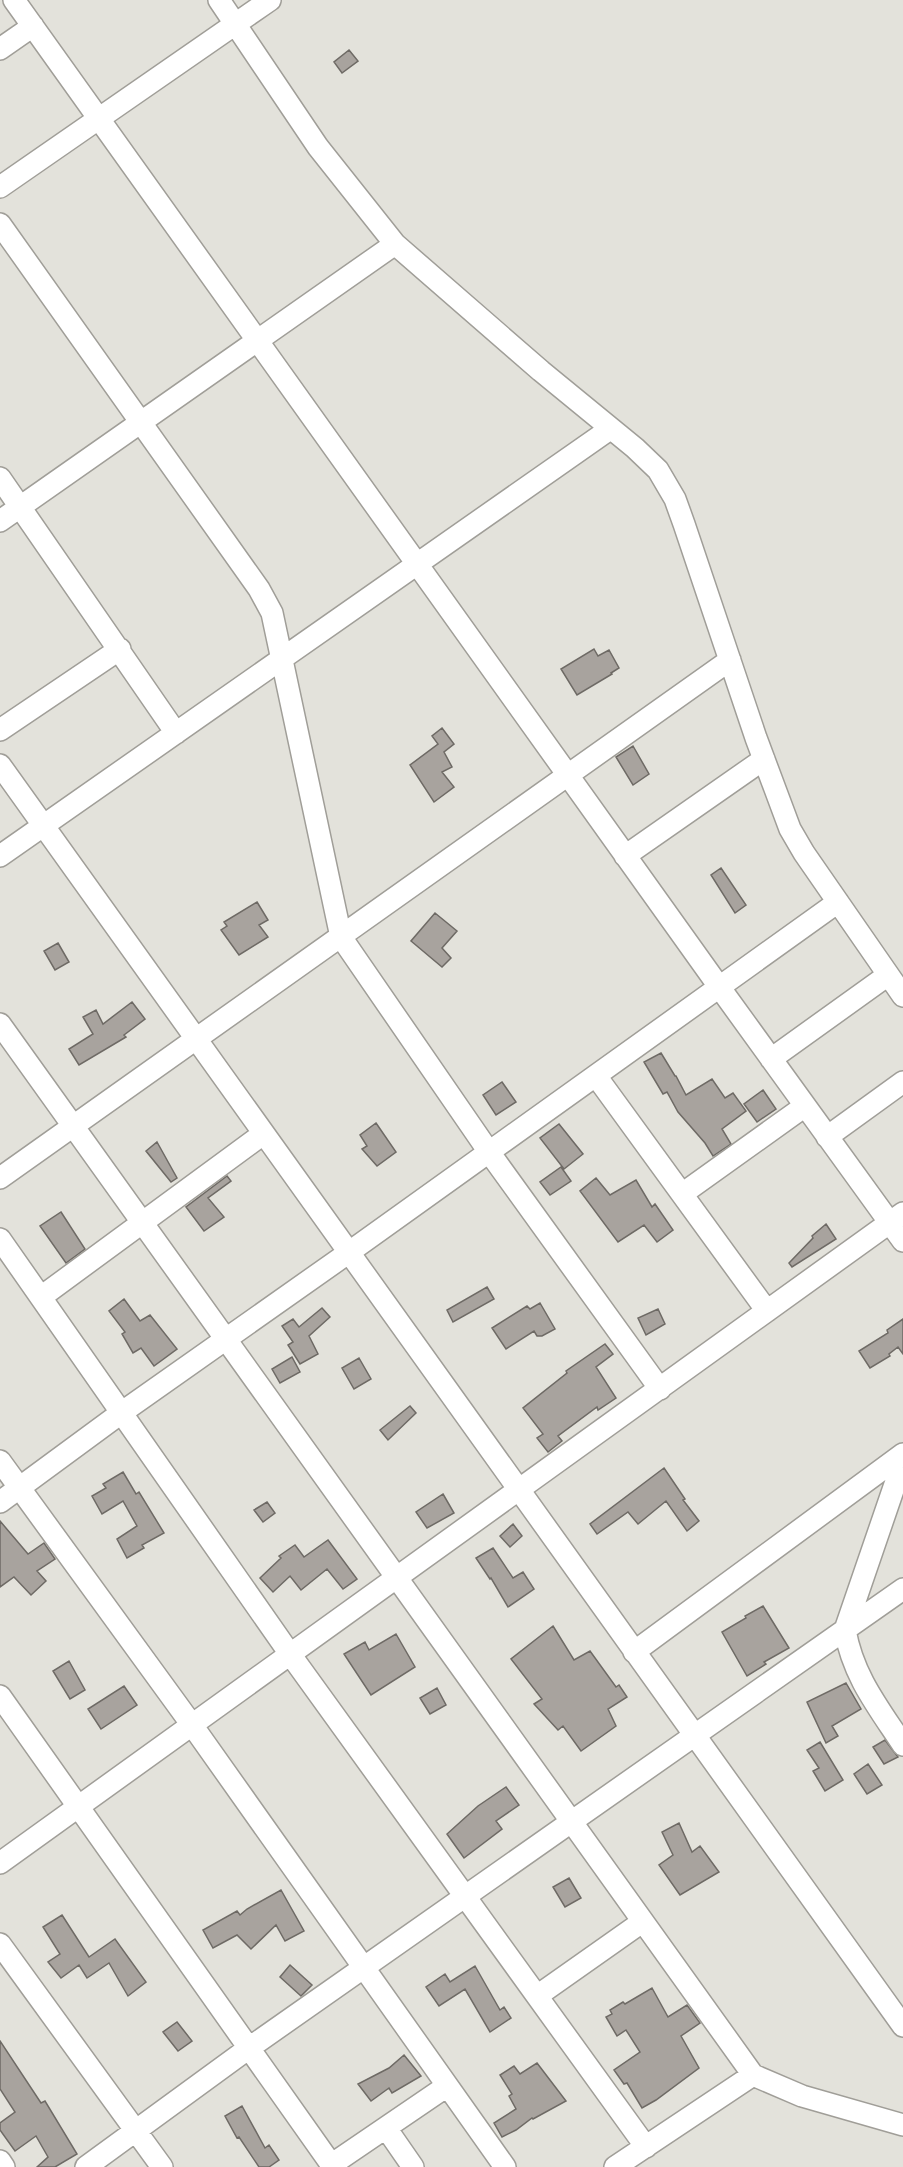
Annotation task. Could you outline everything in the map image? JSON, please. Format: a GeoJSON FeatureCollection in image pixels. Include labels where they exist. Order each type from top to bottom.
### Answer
{"type":"FeatureCollection","features":[{"type":"Feature","properties":{"kind":"street"},"geometry":{"type":"LineString","coordinates":[[14,0],[827,1137],[896,1218],[903,1241]]}},
{"type":"Feature","properties":{"kind":"street"},"geometry":{"type":"LineString","coordinates":[[219,0],[318,147],[395,244],[610,429],[634,447],[658,470],[675,500],[790,829],[804,853],[903,996]]}},
{"type":"Feature","properties":{"kind":"street"},"geometry":{"type":"LineString","coordinates":[[0,187],[270,0]]}},
{"type":"Feature","properties":{"kind":"street"},"geometry":{"type":"LineString","coordinates":[[0,49],[33,26]]}},
{"type":"Feature","properties":{"kind":"street"},"geometry":{"type":"LineString","coordinates":[[0,224],[259,589],[272,613],[341,937],[489,1152],[660,1389]]}},
{"type":"Feature","properties":{"kind":"street"},"geometry":{"type":"LineString","coordinates":[[0,521],[395,244]]}},
{"type":"Feature","properties":{"kind":"street"},"geometry":{"type":"LineString","coordinates":[[0,856],[610,429]]}},
{"type":"Feature","properties":{"kind":"street"},"geometry":{"type":"LineString","coordinates":[[0,478],[176,733]]}},
{"type":"Feature","properties":{"kind":"street"},"geometry":{"type":"LineString","coordinates":[[0,730],[120,649]]}},
{"type":"Feature","properties":{"kind":"street"},"geometry":{"type":"LineString","coordinates":[[0,1178],[730,660]]}},
{"type":"Feature","properties":{"kind":"street"},"geometry":{"type":"LineString","coordinates":[[625,856],[764,759]]}},
{"type":"Feature","properties":{"kind":"street"},"geometry":{"type":"LineString","coordinates":[[0,765],[903,2026]]}},
{"type":"Feature","properties":{"kind":"street"},"geometry":{"type":"LineString","coordinates":[[0,1502],[121,1413],[838,902]]}},
{"type":"Feature","properties":{"kind":"street"},"geometry":{"type":"LineString","coordinates":[[771,1059],[888,975]]}},
{"type":"Feature","properties":{"kind":"street"},"geometry":{"type":"LineString","coordinates":[[0,1024],[753,2075],[802,2096],[903,2125]]}},
{"type":"Feature","properties":{"kind":"street"},"geometry":{"type":"LineString","coordinates":[[596,1076],[767,1311]]}},
{"type":"Feature","properties":{"kind":"street"},"geometry":{"type":"LineString","coordinates":[[827,1137],[903,1082]]}},
{"type":"Feature","properties":{"kind":"street"},"geometry":{"type":"LineString","coordinates":[[682,1194],[805,1106]]}},
{"type":"Feature","properties":{"kind":"street"},"geometry":{"type":"LineString","coordinates":[[41,1297],[263,1134]]}},
{"type":"Feature","properties":{"kind":"street"},"geometry":{"type":"LineString","coordinates":[[0,1863],[896,1218]]}},
{"type":"Feature","properties":{"kind":"street"},"geometry":{"type":"LineString","coordinates":[[0,1239],[290,1654],[646,2147]]}},
{"type":"Feature","properties":{"kind":"street"},"geometry":{"type":"LineString","coordinates":[[634,1652],[903,1454]]}},
{"type":"Feature","properties":{"kind":"street"},"geometry":{"type":"LineString","coordinates":[[0,1461],[192,1725],[505,2167]]}},
{"type":"Feature","properties":{"kind":"street"},"geometry":{"type":"LineString","coordinates":[[903,1461],[845,1630],[849,1652],[866,1690],[903,1745]]}},
{"type":"Feature","properties":{"kind":"street"},"geometry":{"type":"LineString","coordinates":[[86,2167],[249,2048],[903,1589]]}},
{"type":"Feature","properties":{"kind":"street"},"geometry":{"type":"LineString","coordinates":[[0,1696],[332,2166],[447,2086]]}},
{"type":"Feature","properties":{"kind":"street"},"geometry":{"type":"LineString","coordinates":[[537,1996],[642,1922]]}},
{"type":"Feature","properties":{"kind":"street"},"geometry":{"type":"LineString","coordinates":[[0,1944],[162,2167]]}},
{"type":"Feature","properties":{"kind":"street"},"geometry":{"type":"LineString","coordinates":[[615,2167],[753,2075]]}},
{"type":"Feature","properties":{"kind":"street"},"geometry":{"type":"LineString","coordinates":[[386,2128],[413,2167]]}},
{"type":"Feature","properties":{"kind":"street"},"geometry":{"type":"LineString","coordinates":[[0,2161],[4,2167]]}},
{"type":"Feature","properties":{"kind":"building"},"geometry":{"type":"Polygon","coordinates":[[[349,50],[358,61],[342,73],[334,62],[349,50]]]}},
{"type":"Feature","properties":{"kind":"building"},"geometry":{"type":"Polygon","coordinates":[[[594,649],[598,656],[609,650],[619,668],[577,695],[561,669],[594,649]]]}},
{"type":"Feature","properties":{"kind":"building"},"geometry":{"type":"Polygon","coordinates":[[[442,728],[454,744],[444,752],[452,767],[442,772],[454,787],[434,802],[410,765],[438,744],[432,736],[442,728]]]}},
{"type":"Feature","properties":{"kind":"building"},"geometry":{"type":"Polygon","coordinates":[[[633,746],[649,774],[633,785],[616,757],[633,746]]]}},
{"type":"Feature","properties":{"kind":"building"},"geometry":{"type":"Polygon","coordinates":[[[721,868],[746,905],[735,913],[711,875],[721,868]]]}},
{"type":"Feature","properties":{"kind":"building"},"geometry":{"type":"Polygon","coordinates":[[[257,902],[268,920],[259,925],[268,937],[239,955],[221,930],[227,926],[224,922],[257,902]]]}},
{"type":"Feature","properties":{"kind":"building"},"geometry":{"type":"Polygon","coordinates":[[[435,913],[457,931],[442,948],[451,958],[442,967],[411,941],[435,913]]]}},
{"type":"Feature","properties":{"kind":"building"},"geometry":{"type":"Polygon","coordinates":[[[58,943],[69,962],[55,970],[44,951],[58,943]]]}},
{"type":"Feature","properties":{"kind":"building"},"geometry":{"type":"Polygon","coordinates":[[[132,1002],[145,1019],[124,1035],[126,1037],[79,1065],[69,1049],[93,1034],[83,1017],[96,1010],[103,1024],[132,1002]]]}},
{"type":"Feature","properties":{"kind":"building"},"geometry":{"type":"Polygon","coordinates":[[[661,1053],[686,1095],[712,1079],[725,1098],[733,1093],[746,1111],[722,1129],[731,1144],[713,1156],[705,1143],[678,1112],[667,1092],[663,1094],[644,1062],[661,1053]]]}},
{"type":"Feature","properties":{"kind":"building"},"geometry":{"type":"Polygon","coordinates":[[[502,1082],[516,1102],[496,1115],[483,1095],[502,1082]]]}},
{"type":"Feature","properties":{"kind":"building"},"geometry":{"type":"Polygon","coordinates":[[[763,1090],[776,1109],[757,1122],[744,1104],[763,1090]]]}},
{"type":"Feature","properties":{"kind":"building"},"geometry":{"type":"Polygon","coordinates":[[[376,1123],[396,1152],[377,1166],[362,1149],[367,1146],[360,1135],[376,1123]]]}},
{"type":"Feature","properties":{"kind":"building"},"geometry":{"type":"Polygon","coordinates":[[[559,1124],[583,1154],[564,1169],[540,1138],[559,1124]]]}},
{"type":"Feature","properties":{"kind":"building"},"geometry":{"type":"Polygon","coordinates":[[[157,1142],[177,1178],[171,1182],[146,1151],[157,1142]]]}},
{"type":"Feature","properties":{"kind":"building"},"geometry":{"type":"Polygon","coordinates":[[[561,1167],[571,1181],[550,1195],[540,1182],[561,1167]]]}},
{"type":"Feature","properties":{"kind":"building"},"geometry":{"type":"Polygon","coordinates":[[[227,1176],[231,1181],[208,1198],[224,1217],[204,1231],[186,1207],[227,1176]]]}},
{"type":"Feature","properties":{"kind":"building"},"geometry":{"type":"Polygon","coordinates":[[[596,1178],[610,1195],[636,1180],[652,1207],[655,1204],[673,1230],[657,1242],[644,1225],[618,1242],[580,1191],[596,1178]]]}},
{"type":"Feature","properties":{"kind":"building"},"geometry":{"type":"Polygon","coordinates":[[[61,1212],[85,1249],[66,1263],[40,1226],[61,1212]]]}},
{"type":"Feature","properties":{"kind":"building"},"geometry":{"type":"Polygon","coordinates":[[[826,1224],[836,1239],[792,1267],[789,1263],[813,1238],[812,1236],[826,1224]]]}},
{"type":"Feature","properties":{"kind":"building"},"geometry":{"type":"Polygon","coordinates":[[[487,1287],[494,1299],[453,1322],[447,1310],[487,1287]]]}},
{"type":"Feature","properties":{"kind":"building"},"geometry":{"type":"Polygon","coordinates":[[[124,1299],[140,1321],[150,1315],[177,1349],[154,1366],[141,1348],[133,1353],[122,1334],[125,1332],[109,1311],[124,1299]]]}},
{"type":"Feature","properties":{"kind":"building"},"geometry":{"type":"Polygon","coordinates":[[[540,1303],[555,1329],[542,1336],[537,1336],[534,1331],[506,1349],[492,1328],[527,1306],[530,1309],[540,1303]]]}},
{"type":"Feature","properties":{"kind":"building"},"geometry":{"type":"Polygon","coordinates":[[[322,1308],[330,1317],[309,1336],[318,1354],[300,1364],[288,1345],[293,1342],[282,1326],[293,1319],[299,1327],[322,1308]]]}},
{"type":"Feature","properties":{"kind":"building"},"geometry":{"type":"Polygon","coordinates":[[[658,1309],[665,1324],[646,1335],[638,1318],[658,1309]]]}},
{"type":"Feature","properties":{"kind":"building"},"geometry":{"type":"Polygon","coordinates":[[[903,1319],[903,1354],[898,1347],[889,1354],[890,1356],[870,1368],[859,1351],[888,1333],[887,1330],[903,1319]]]}},
{"type":"Feature","properties":{"kind":"building"},"geometry":{"type":"Polygon","coordinates":[[[605,1344],[613,1354],[596,1367],[616,1398],[598,1410],[597,1407],[558,1436],[562,1441],[548,1452],[537,1438],[543,1434],[523,1408],[567,1373],[566,1371],[605,1344]]]}},
{"type":"Feature","properties":{"kind":"building"},"geometry":{"type":"Polygon","coordinates":[[[292,1357],[300,1372],[280,1383],[272,1369],[292,1357]]]}},
{"type":"Feature","properties":{"kind":"building"},"geometry":{"type":"Polygon","coordinates":[[[359,1358],[371,1379],[354,1389],[342,1368],[359,1358]]]}},
{"type":"Feature","properties":{"kind":"building"},"geometry":{"type":"Polygon","coordinates":[[[410,1406],[416,1413],[388,1440],[380,1430],[410,1406]]]}},
{"type":"Feature","properties":{"kind":"building"},"geometry":{"type":"Polygon","coordinates":[[[664,1468],[699,1521],[687,1531],[666,1501],[638,1524],[628,1512],[597,1534],[590,1524],[664,1468]]]}},
{"type":"Feature","properties":{"kind":"building"},"geometry":{"type":"Polygon","coordinates":[[[123,1472],[136,1494],[139,1492],[164,1533],[142,1545],[144,1548],[127,1558],[117,1539],[137,1526],[123,1501],[102,1514],[92,1496],[106,1488],[103,1484],[123,1472]]]}},
{"type":"Feature","properties":{"kind":"building"},"geometry":{"type":"Polygon","coordinates":[[[443,1494],[454,1513],[427,1528],[416,1512],[443,1494]]]}},
{"type":"Feature","properties":{"kind":"building"},"geometry":{"type":"Polygon","coordinates":[[[267,1502],[275,1513],[263,1522],[254,1510],[267,1502]]]}},
{"type":"Feature","properties":{"kind":"building"},"geometry":{"type":"Polygon","coordinates":[[[0,1521],[28,1554],[44,1543],[55,1559],[37,1571],[46,1581],[31,1595],[14,1577],[0,1587],[0,1521]]]}},
{"type":"Feature","properties":{"kind":"building"},"geometry":{"type":"Polygon","coordinates":[[[513,1524],[522,1536],[510,1547],[500,1536],[513,1524]]]}},
{"type":"Feature","properties":{"kind":"building"},"geometry":{"type":"Polygon","coordinates":[[[328,1540],[357,1579],[343,1589],[327,1569],[301,1590],[290,1576],[273,1592],[260,1578],[281,1558],[279,1556],[295,1545],[304,1557],[328,1540]]]}},
{"type":"Feature","properties":{"kind":"building"},"geometry":{"type":"Polygon","coordinates":[[[493,1548],[513,1578],[523,1572],[534,1589],[508,1607],[476,1558],[493,1548]]]}},
{"type":"Feature","properties":{"kind":"building"},"geometry":{"type":"Polygon","coordinates":[[[763,1606],[789,1648],[764,1662],[766,1664],[747,1676],[722,1632],[763,1606]]]}},
{"type":"Feature","properties":{"kind":"building"},"geometry":{"type":"Polygon","coordinates":[[[553,1626],[574,1660],[590,1651],[616,1687],[619,1685],[627,1697],[608,1709],[616,1726],[581,1751],[563,1726],[558,1730],[534,1704],[542,1699],[511,1659],[553,1626]]]}},
{"type":"Feature","properties":{"kind":"building"},"geometry":{"type":"Polygon","coordinates":[[[396,1634],[415,1667],[371,1695],[344,1654],[365,1642],[369,1650],[396,1634]]]}},
{"type":"Feature","properties":{"kind":"building"},"geometry":{"type":"Polygon","coordinates":[[[69,1661],[85,1690],[70,1699],[53,1671],[69,1661]]]}},
{"type":"Feature","properties":{"kind":"building"},"geometry":{"type":"Polygon","coordinates":[[[846,1683],[861,1709],[832,1726],[838,1736],[826,1743],[807,1702],[846,1683]]]}},
{"type":"Feature","properties":{"kind":"building"},"geometry":{"type":"Polygon","coordinates":[[[124,1686],[137,1705],[101,1729],[88,1709],[124,1686]]]}},
{"type":"Feature","properties":{"kind":"building"},"geometry":{"type":"Polygon","coordinates":[[[437,1688],[446,1705],[430,1714],[420,1698],[437,1688]]]}},
{"type":"Feature","properties":{"kind":"building"},"geometry":{"type":"Polygon","coordinates":[[[885,1740],[898,1757],[884,1764],[873,1747],[885,1740]]]}},
{"type":"Feature","properties":{"kind":"building"},"geometry":{"type":"Polygon","coordinates":[[[820,1742],[843,1780],[825,1791],[813,1771],[819,1768],[807,1750],[820,1742]]]}},
{"type":"Feature","properties":{"kind":"building"},"geometry":{"type":"Polygon","coordinates":[[[868,1764],[882,1785],[867,1794],[854,1774],[868,1764]]]}},
{"type":"Feature","properties":{"kind":"building"},"geometry":{"type":"Polygon","coordinates":[[[506,1787],[519,1805],[496,1821],[502,1829],[464,1858],[447,1834],[478,1806],[506,1787]]]}},
{"type":"Feature","properties":{"kind":"building"},"geometry":{"type":"Polygon","coordinates":[[[679,1823],[692,1852],[700,1846],[719,1872],[680,1895],[659,1865],[673,1855],[662,1832],[679,1823]]]}},
{"type":"Feature","properties":{"kind":"building"},"geometry":{"type":"Polygon","coordinates":[[[569,1878],[581,1898],[565,1907],[553,1887],[569,1878]]]}},
{"type":"Feature","properties":{"kind":"building"},"geometry":{"type":"Polygon","coordinates":[[[281,1890],[304,1931],[285,1941],[276,1925],[251,1949],[237,1935],[213,1948],[203,1930],[237,1911],[240,1915],[281,1890]]]}},
{"type":"Feature","properties":{"kind":"building"},"geometry":{"type":"Polygon","coordinates":[[[62,1915],[89,1957],[115,1939],[146,1982],[128,1996],[109,1963],[87,1978],[79,1965],[61,1978],[48,1962],[60,1954],[43,1927],[62,1915]]]}},
{"type":"Feature","properties":{"kind":"building"},"geometry":{"type":"Polygon","coordinates":[[[290,1965],[312,1985],[301,1996],[280,1977],[290,1965]]]}},
{"type":"Feature","properties":{"kind":"building"},"geometry":{"type":"Polygon","coordinates":[[[475,1966],[500,2010],[504,2007],[511,2018],[490,2032],[465,1989],[439,2006],[426,1987],[445,1974],[450,1982],[475,1966]]]}},
{"type":"Feature","properties":{"kind":"building"},"geometry":{"type":"Polygon","coordinates":[[[652,1988],[668,2017],[687,2005],[700,2023],[681,2036],[699,2068],[642,2108],[627,2083],[624,2084],[614,2070],[640,2052],[626,2030],[617,2036],[606,2017],[612,2014],[610,2010],[652,1988]]]}},
{"type":"Feature","properties":{"kind":"building"},"geometry":{"type":"Polygon","coordinates":[[[177,2022],[192,2041],[178,2051],[163,2032],[177,2022]]]}},
{"type":"Feature","properties":{"kind":"building"},"geometry":{"type":"Polygon","coordinates":[[[0,2041],[41,2103],[45,2101],[77,2154],[55,2167],[37,2167],[48,2157],[36,2136],[15,2151],[0,2130],[0,2123],[15,2112],[0,2089],[0,2041]]]}},
{"type":"Feature","properties":{"kind":"building"},"geometry":{"type":"Polygon","coordinates":[[[404,2055],[421,2076],[392,2093],[389,2088],[371,2101],[358,2084],[389,2068],[404,2055]]]}},
{"type":"Feature","properties":{"kind":"building"},"geometry":{"type":"Polygon","coordinates":[[[537,2063],[566,2101],[532,2118],[502,2137],[494,2123],[516,2109],[509,2096],[512,2094],[500,2075],[514,2066],[520,2074],[537,2063]]]}},
{"type":"Feature","properties":{"kind":"building"},"geometry":{"type":"Polygon","coordinates":[[[242,2106],[265,2148],[269,2145],[279,2160],[269,2167],[259,2167],[239,2137],[237,2138],[225,2116],[242,2106]]]}}]}
